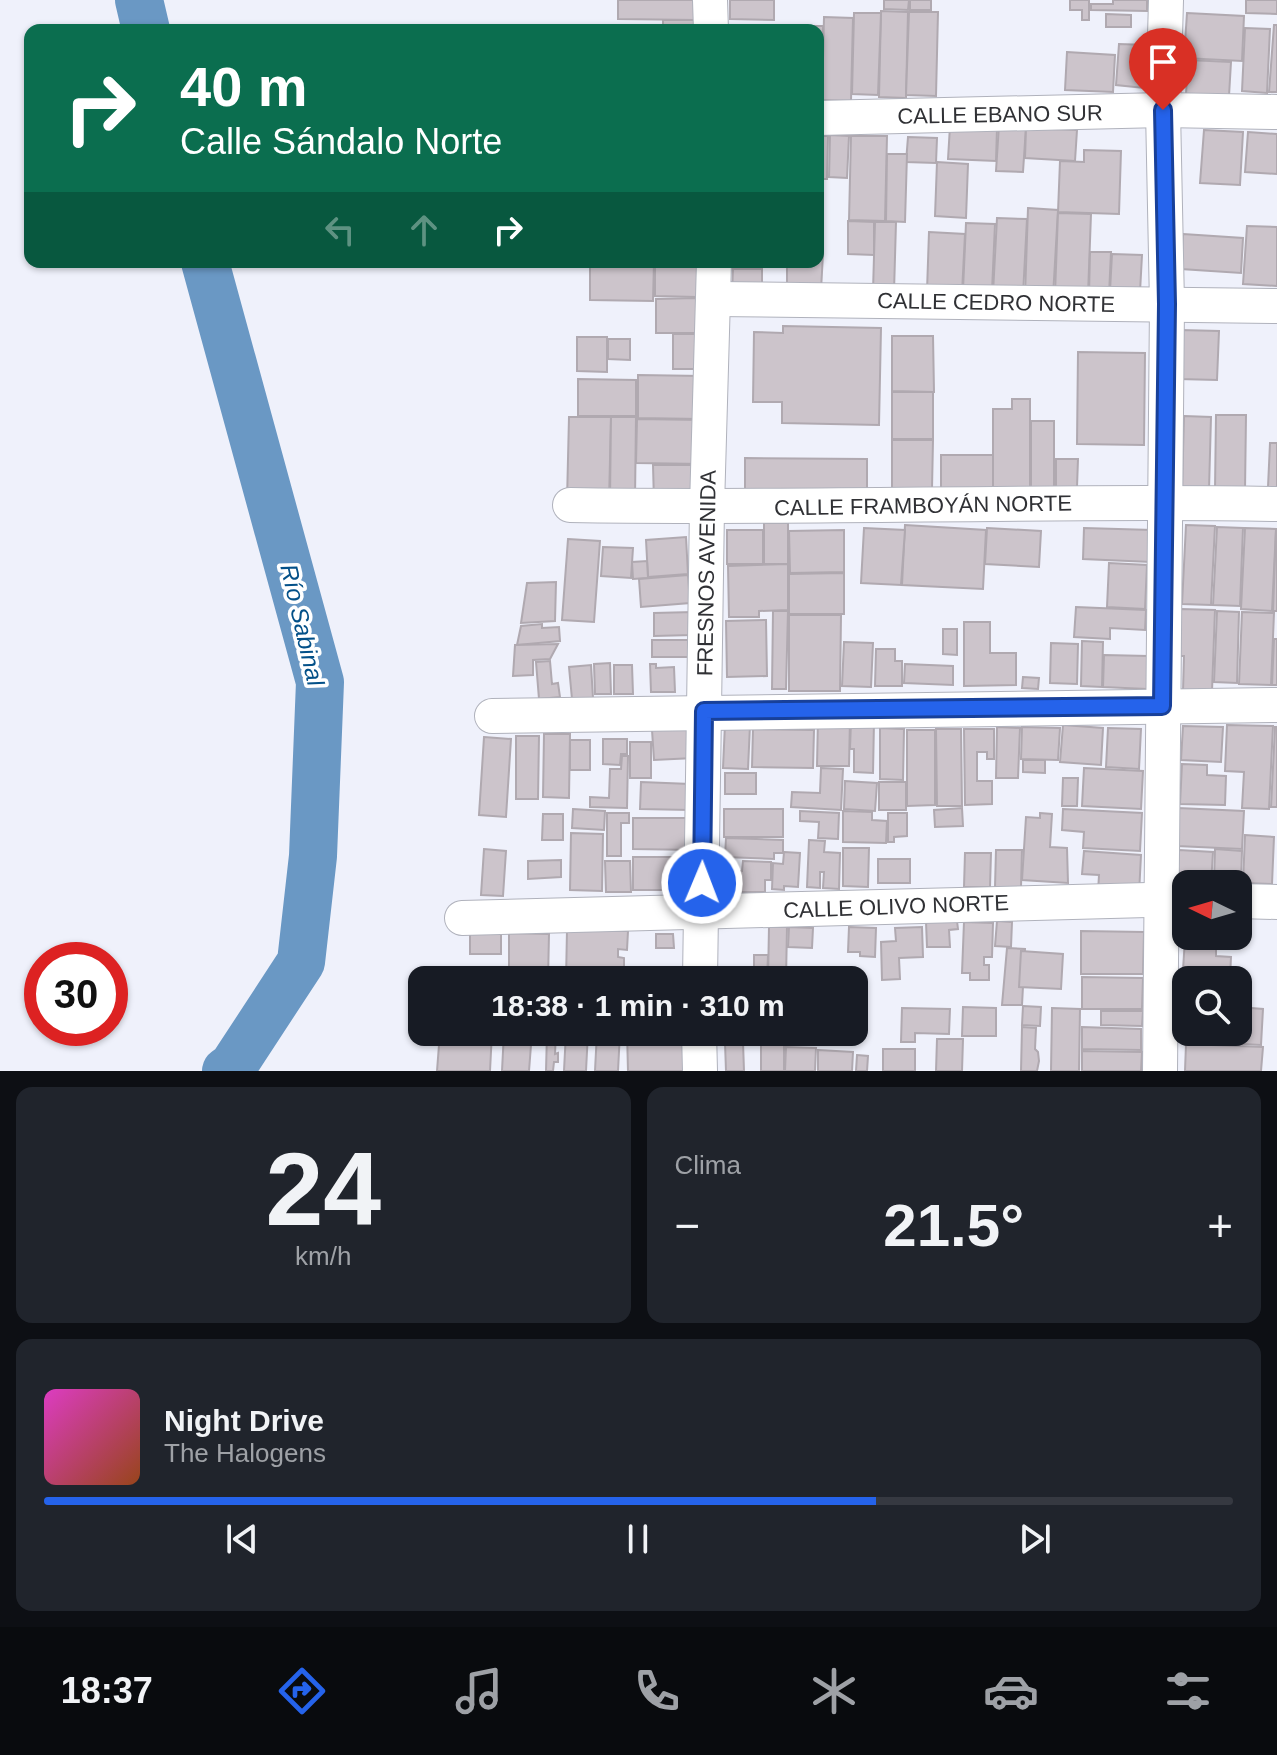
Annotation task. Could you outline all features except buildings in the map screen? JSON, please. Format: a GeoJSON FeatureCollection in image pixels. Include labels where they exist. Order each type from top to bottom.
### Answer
{"type":"FeatureCollection","features":[{"type":"Feature","properties":{"kind":"street"},"geometry":{"type":"LineString","coordinates":[[710,0],[711,24]]}},
{"type":"Feature","properties":{"kind":"street"},"geometry":{"type":"LineString","coordinates":[[1166,0],[1163,110],[1167,304],[1162,706],[1172,881]]}},
{"type":"Feature","properties":{"kind":"street","name":"CALLE EBANO SUR"},"geometry":{"type":"LineString","coordinates":[[824,118],[1163,110],[1277,112]]}},
{"type":"Feature","properties":{"kind":"street","name":"FRESNOS AVENIDA"},"geometry":{"type":"LineString","coordinates":[[700,966],[707,507],[714,268]]}},
{"type":"Feature","properties":{"kind":"street","name":"CALLE CEDRO NORTE"},"geometry":{"type":"LineString","coordinates":[[715,299],[1277,306]]}},
{"type":"Feature","properties":{"kind":"street","name":"CALLE FRAMBOYÁN NORTE"},"geometry":{"type":"LineString","coordinates":[[570,505],[1277,504]]}},
{"type":"Feature","properties":{"kind":"street"},"geometry":{"type":"LineString","coordinates":[[492,716],[1277,705]]}},
{"type":"Feature","properties":{"kind":"street","name":"CALLE OLIVO NORTE"},"geometry":{"type":"LineString","coordinates":[[462,918],[1172,899]]}},
{"type":"Feature","properties":{"kind":"street"},"geometry":{"type":"LineString","coordinates":[[1252,901],[1277,902]]}},
{"type":"Feature","properties":{"kind":"street"},"geometry":{"type":"LineString","coordinates":[[1160,1071],[1172,912]]}},
{"type":"Feature","properties":{"kind":"street"},"geometry":{"type":"LineString","coordinates":[[699,1046],[700,1071]]}},
{"type":"Feature","properties":{"kind":"waterway","name":"Río Sabinal"},"geometry":{"type":"LineString","coordinates":[[139,0],[145,24]]}},
{"type":"Feature","properties":{"kind":"waterway","name":"Río Sabinal"},"geometry":{"type":"LineString","coordinates":[[207,268],[320,682],[313,856],[301,962],[233,1066],[226,1071]]}},
{"type":"Feature","properties":{"kind":"route"},"geometry":{"type":"LineString","coordinates":[[702,883],[704,711],[1162,706],[1167,304],[1163,110]]}}]}
